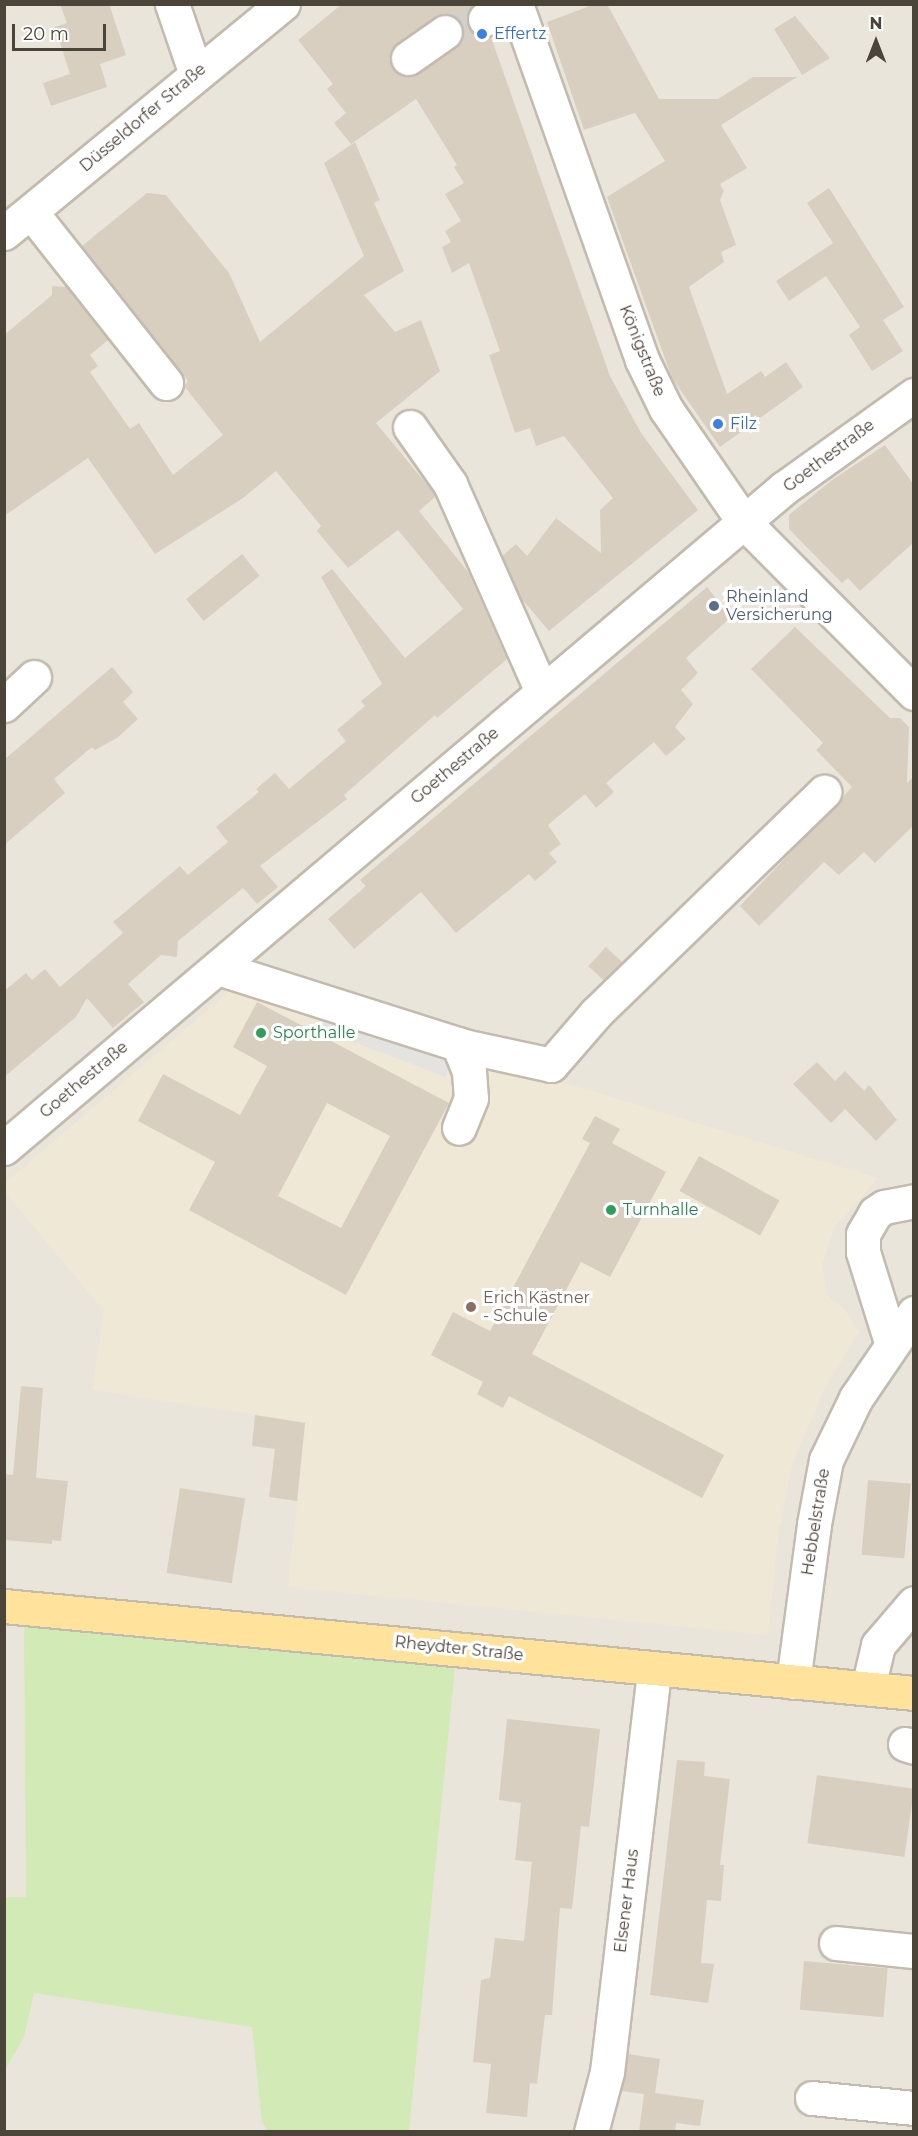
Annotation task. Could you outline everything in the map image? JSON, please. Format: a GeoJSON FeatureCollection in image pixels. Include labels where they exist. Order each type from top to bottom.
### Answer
{"type":"FeatureCollection","features":[{"type":"Feature","properties":{"kind":"main road","name":"Rheydter Straße"},"geometry":{"type":"LineString","coordinates":[[4,1606],[914,1694]]}},
{"type":"Feature","properties":{"kind":"street"},"geometry":{"type":"LineString","coordinates":[[172,4],[196,74]]}},
{"type":"Feature","properties":{"kind":"street","name":"Düsseldorfer Straße"},"geometry":{"type":"LineString","coordinates":[[4,233],[283,4]]}},
{"type":"Feature","properties":{"kind":"street"},"geometry":{"type":"LineString","coordinates":[[485,19],[517,7]]}},
{"type":"Feature","properties":{"kind":"street","name":"Königstraße"},"geometry":{"type":"LineString","coordinates":[[517,7],[642,360],[666,409],[744,522],[914,693]]}},
{"type":"Feature","properties":{"kind":"street"},"geometry":{"type":"LineString","coordinates":[[408,58],[445,32]]}},
{"type":"Feature","properties":{"kind":"street"},"geometry":{"type":"LineString","coordinates":[[31,212],[166,383]]}},
{"type":"Feature","properties":{"kind":"street","name":"Goethestraße"},"geometry":{"type":"LineString","coordinates":[[4,1148],[744,522],[829,452],[914,395]]}},
{"type":"Feature","properties":{"kind":"street"},"geometry":{"type":"LineString","coordinates":[[410,427],[450,484],[542,692]]}},
{"type":"Feature","properties":{"kind":"street"},"geometry":{"type":"LineString","coordinates":[[4,705],[34,677]]}},
{"type":"Feature","properties":{"kind":"street"},"geometry":{"type":"LineString","coordinates":[[218,968],[458,1044],[551,1065],[596,1013],[824,792]]}},
{"type":"Feature","properties":{"kind":"street"},"geometry":{"type":"LineString","coordinates":[[458,1044],[469,1071],[471,1098],[459,1128]]}},
{"type":"Feature","properties":{"kind":"street"},"geometry":{"type":"LineString","coordinates":[[891,1342],[863,1252],[863,1234],[874,1213],[884,1207],[914,1202]]}},
{"type":"Feature","properties":{"kind":"street","name":"Hebbelstraße"},"geometry":{"type":"LineString","coordinates":[[793,1682],[814,1524],[826,1460],[845,1418],[891,1342],[914,1313]]}},
{"type":"Feature","properties":{"kind":"street"},"geometry":{"type":"LineString","coordinates":[[868,1688],[878,1645],[914,1603]]}},
{"type":"Feature","properties":{"kind":"street","name":"Elsener Haus"},"geometry":{"type":"LineString","coordinates":[[591,2132],[608,2063],[654,1668]]}},
{"type":"Feature","properties":{"kind":"street"},"geometry":{"type":"LineString","coordinates":[[836,1943],[914,1951]]}},
{"type":"Feature","properties":{"kind":"street"},"geometry":{"type":"LineString","coordinates":[[812,2098],[914,2108]]}},
{"type":"Feature","properties":{"kind":"shaded area"},"geometry":{"type":"Polygon","coordinates":[[[5,5],[913,5],[913,2131],[5,2131],[5,5]]]}},
{"type":"Feature","properties":{"kind":"shaded area","name":"Erich Kästner - Schule"},"geometry":{"type":"Polygon","coordinates":[[[238,984],[878,1178],[834,1227],[822,1264],[827,1295],[845,1310],[859,1332],[823,1392],[791,1468],[777,1543],[768,1635],[288,1587],[306,1422],[92,1390],[104,1311],[5,1192],[4,1184],[238,984]]]}},
{"type":"Feature","properties":{"kind":"shaded area"},"geometry":{"type":"Polygon","coordinates":[[[324,1010],[454,1050],[446,1077],[319,1029],[324,1010]]]}},
{"type":"Feature","properties":{"kind":"green space"},"geometry":{"type":"Polygon","coordinates":[[[24,1616],[456,1657],[409,2131],[268,2131],[262,2122],[252,2027],[34,1993],[24,2037],[5,2070],[5,1897],[26,1897],[24,1616]]]}},
{"type":"Feature","properties":{"kind":"building"},"geometry":{"type":"Polygon","coordinates":[[[60,4],[109,4],[126,55],[100,64],[107,87],[51,106],[43,83],[70,74],[55,27],[67,23],[60,4]]]}},
{"type":"Feature","properties":{"kind":"building"},"geometry":{"type":"Polygon","coordinates":[[[342,4],[474,4],[467,14],[467,25],[480,37],[491,37],[610,376],[641,433],[698,510],[549,631],[521,598],[502,556],[516,544],[527,556],[556,518],[601,553],[600,510],[613,498],[564,436],[536,446],[530,428],[515,433],[489,355],[500,351],[469,263],[452,273],[442,247],[451,242],[445,231],[461,221],[445,194],[464,183],[454,167],[457,165],[416,99],[351,144],[334,123],[346,113],[327,89],[333,84],[298,40],[342,4]],[[444,13],[391,50],[389,60],[400,75],[419,73],[462,40],[461,22],[444,13]]]}},
{"type":"Feature","properties":{"kind":"building"},"geometry":{"type":"Polygon","coordinates":[[[595,4],[607,4],[659,99],[718,99],[753,77],[797,77],[721,125],[747,168],[720,184],[724,191],[720,200],[736,245],[721,252],[724,262],[689,287],[727,394],[761,371],[765,377],[786,362],[803,387],[720,447],[672,378],[607,197],[665,161],[635,113],[584,130],[547,22],[595,4]]]}},
{"type":"Feature","properties":{"kind":"building"},"geometry":{"type":"Polygon","coordinates":[[[795,16],[830,58],[802,75],[774,29],[795,16]]]}},
{"type":"Feature","properties":{"kind":"building"},"geometry":{"type":"Polygon","coordinates":[[[355,142],[380,200],[374,203],[404,271],[364,295],[395,332],[421,320],[440,371],[376,423],[434,493],[435,497],[419,511],[468,572],[507,659],[437,718],[435,715],[344,795],[347,799],[260,866],[278,887],[257,904],[243,888],[178,941],[177,957],[161,955],[128,984],[144,1002],[113,1028],[87,998],[76,1017],[4,1077],[4,991],[26,973],[32,980],[45,969],[60,987],[123,933],[113,922],[180,866],[188,875],[228,842],[216,827],[259,792],[256,789],[275,773],[289,789],[346,741],[337,730],[365,706],[361,701],[382,684],[321,577],[332,569],[405,658],[463,609],[398,530],[348,568],[317,531],[321,526],[276,471],[243,498],[155,554],[88,458],[4,516],[4,335],[52,295],[52,286],[66,287],[108,340],[90,355],[98,366],[90,372],[130,429],[139,423],[173,475],[223,435],[184,386],[188,381],[181,371],[82,246],[147,193],[166,195],[229,273],[260,342],[364,256],[324,163],[355,142]]]}},
{"type":"Feature","properties":{"kind":"building"},"geometry":{"type":"Polygon","coordinates":[[[829,188],[904,307],[883,320],[903,351],[872,371],[849,335],[860,327],[826,276],[789,301],[776,281],[833,243],[807,203],[829,188]]]}},
{"type":"Feature","properties":{"kind":"building"},"geometry":{"type":"Polygon","coordinates":[[[885,445],[914,485],[914,542],[860,591],[848,578],[842,583],[789,529],[789,515],[832,480],[885,445]]]}},
{"type":"Feature","properties":{"kind":"building"},"geometry":{"type":"Polygon","coordinates":[[[242,554],[260,576],[204,621],[186,599],[242,554]]]}},
{"type":"Feature","properties":{"kind":"building"},"geometry":{"type":"Polygon","coordinates":[[[707,587],[731,617],[686,658],[698,673],[681,690],[693,704],[675,727],[686,739],[666,756],[654,742],[606,783],[614,792],[596,808],[585,794],[548,825],[561,844],[549,853],[557,862],[535,881],[529,874],[456,933],[421,892],[354,949],[328,919],[366,886],[360,880],[707,587]]]}},
{"type":"Feature","properties":{"kind":"building"},"geometry":{"type":"Polygon","coordinates":[[[795,627],[890,718],[900,718],[909,727],[907,783],[914,776],[914,825],[875,863],[864,852],[839,875],[824,862],[759,926],[740,906],[852,787],[816,750],[823,743],[751,669],[795,627]]]}},
{"type":"Feature","properties":{"kind":"building"},"geometry":{"type":"Polygon","coordinates":[[[112,667],[133,692],[123,702],[138,719],[117,738],[95,750],[92,747],[54,779],[65,793],[4,845],[4,760],[112,667]]]}},
{"type":"Feature","properties":{"kind":"building"},"geometry":{"type":"Polygon","coordinates":[[[606,947],[622,962],[604,981],[588,966],[606,947]]]}},
{"type":"Feature","properties":{"kind":"building"},"geometry":{"type":"Polygon","coordinates":[[[257,1002],[449,1103],[346,1295],[189,1210],[215,1162],[138,1121],[163,1074],[240,1115],[267,1066],[233,1047],[257,1002]],[[327,1103],[278,1196],[341,1228],[390,1136],[327,1103]]]}},
{"type":"Feature","properties":{"kind":"building"},"geometry":{"type":"Polygon","coordinates":[[[817,1062],[835,1081],[845,1071],[864,1091],[869,1085],[897,1120],[876,1141],[845,1109],[831,1123],[793,1084],[817,1062]]]}},
{"type":"Feature","properties":{"kind":"building"},"geometry":{"type":"Polygon","coordinates":[[[595,1116],[620,1129],[612,1143],[666,1172],[610,1277],[581,1262],[532,1354],[724,1455],[702,1498],[509,1396],[503,1408],[477,1394],[483,1382],[431,1355],[453,1312],[490,1331],[590,1143],[582,1139],[595,1116]]]}},
{"type":"Feature","properties":{"kind":"building"},"geometry":{"type":"Polygon","coordinates":[[[699,1156],[779,1201],[760,1236],[680,1191],[699,1156]]]}},
{"type":"Feature","properties":{"kind":"building"},"geometry":{"type":"Polygon","coordinates":[[[21,1386],[43,1388],[36,1478],[68,1481],[61,1541],[52,1540],[52,1544],[4,1540],[4,1474],[13,1475],[21,1386]]]}},
{"type":"Feature","properties":{"kind":"building"},"geometry":{"type":"Polygon","coordinates":[[[255,1415],[305,1423],[297,1501],[269,1497],[275,1449],[252,1446],[255,1415]]]}},
{"type":"Feature","properties":{"kind":"building"},"geometry":{"type":"Polygon","coordinates":[[[868,1480],[911,1484],[904,1558],[861,1555],[868,1480]]]}},
{"type":"Feature","properties":{"kind":"building"},"geometry":{"type":"Polygon","coordinates":[[[180,1488],[245,1498],[232,1583],[167,1573],[180,1488]]]}},
{"type":"Feature","properties":{"kind":"building"},"geometry":{"type":"Polygon","coordinates":[[[507,1719],[600,1729],[589,1827],[581,1826],[572,1909],[560,1908],[552,2015],[545,2015],[537,2084],[530,2083],[527,2117],[486,2113],[491,2064],[473,2062],[481,1980],[490,1978],[495,1938],[524,1941],[532,1862],[515,1860],[521,1803],[499,1800],[507,1719]]]}},
{"type":"Feature","properties":{"kind":"building"},"geometry":{"type":"Polygon","coordinates":[[[677,1760],[705,1762],[704,1776],[730,1779],[720,1865],[724,1865],[721,1901],[707,1900],[701,1963],[714,1964],[708,2003],[650,1995],[677,1760]]]}},
{"type":"Feature","properties":{"kind":"building"},"geometry":{"type":"Polygon","coordinates":[[[817,1775],[914,1789],[904,1857],[807,1843],[817,1775]]]}},
{"type":"Feature","properties":{"kind":"building"},"geometry":{"type":"Polygon","coordinates":[[[804,1961],[888,1968],[883,2017],[800,2010],[804,1961]]]}},
{"type":"Feature","properties":{"kind":"building"},"geometry":{"type":"Polygon","coordinates":[[[628,2054],[660,2059],[655,2093],[704,2100],[700,2126],[676,2123],[675,2132],[639,2132],[644,2094],[621,2091],[628,2054]]]}},
{"type":"Feature","properties":{"kind":"tunnel"},"geometry":{"type":"LineString","coordinates":[[445,32],[485,19]]}},
{"type":"Feature","properties":{"kind":"place","name":"Effertz"},"geometry":{"type":"Point","coordinates":[482,34]}},
{"type":"Feature","properties":{"kind":"place","name":"Filz"},"geometry":{"type":"Point","coordinates":[718,424]}},
{"type":"Feature","properties":{"kind":"place","name":"Rheinland Versicherung"},"geometry":{"type":"Point","coordinates":[714,606]}},
{"type":"Feature","properties":{"kind":"place","name":"Sporthalle"},"geometry":{"type":"Point","coordinates":[261,1033]}},
{"type":"Feature","properties":{"kind":"place","name":"Turnhalle"},"geometry":{"type":"Point","coordinates":[611,1210]}},
{"type":"Feature","properties":{"kind":"place","name":"Erich Kästner - Schule"},"geometry":{"type":"Point","coordinates":[471,1307]}}]}
